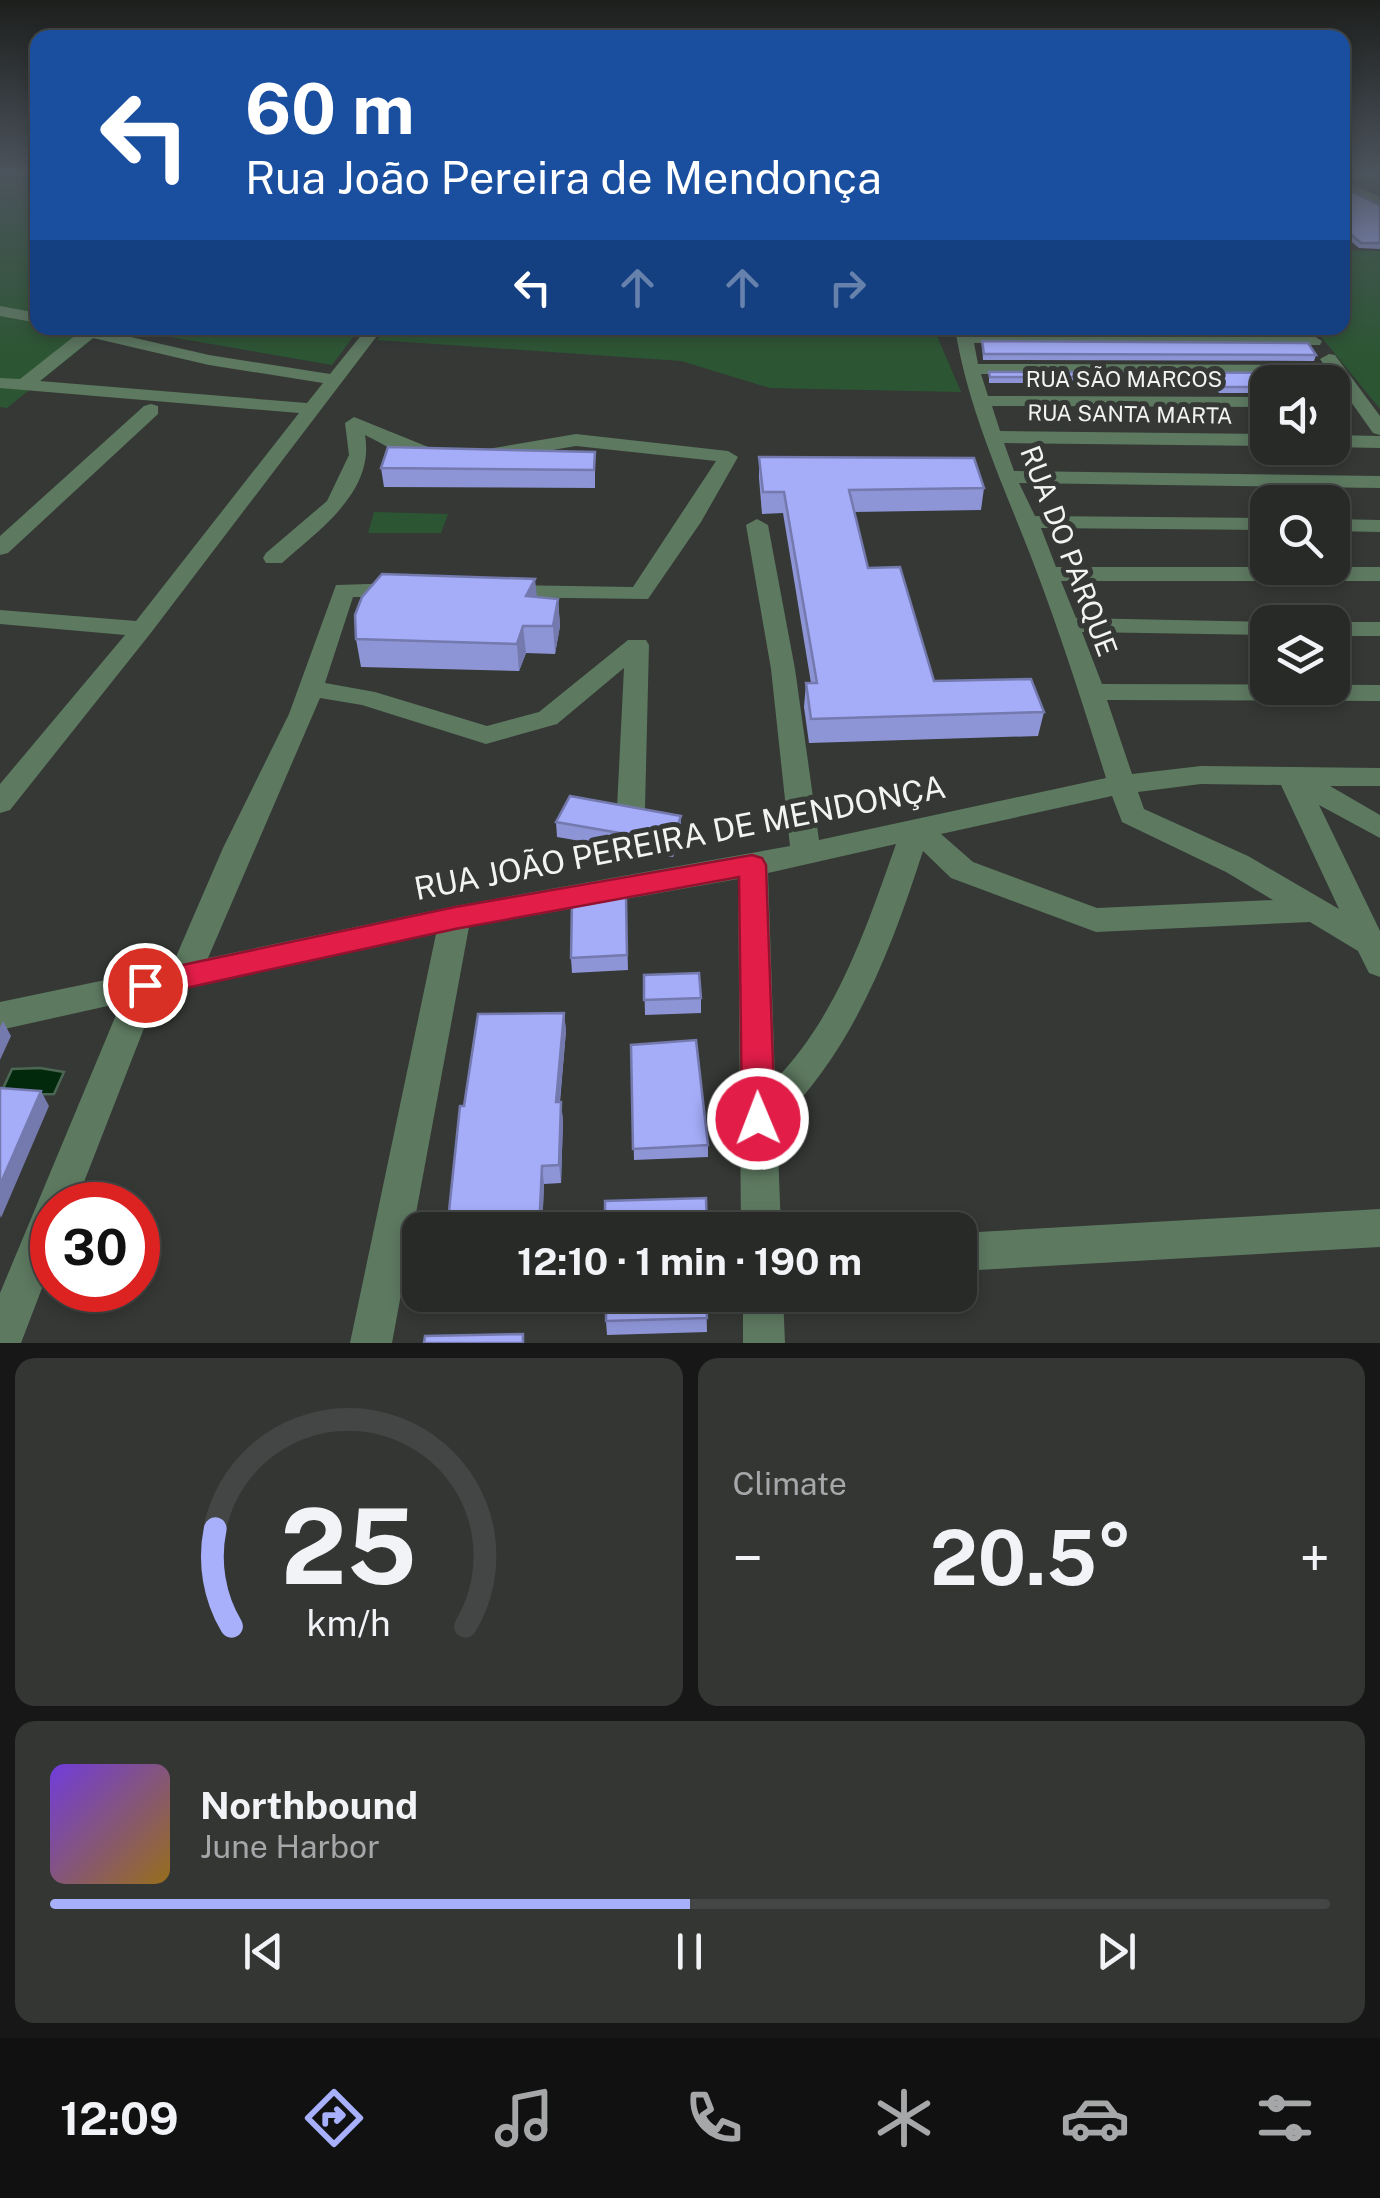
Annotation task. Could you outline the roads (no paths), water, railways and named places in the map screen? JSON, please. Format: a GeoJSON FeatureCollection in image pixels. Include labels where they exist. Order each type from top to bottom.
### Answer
{"type":"FeatureCollection","features":[{"type":"Feature","properties":{"kind":"street"},"geometry":{"type":"LineString","coordinates":[[0,312],[30,317]]}},
{"type":"Feature","properties":{"kind":"street"},"geometry":{"type":"LineString","coordinates":[[1,396],[24,385],[76,335]]}},
{"type":"Feature","properties":{"kind":"street"},"geometry":{"type":"LineString","coordinates":[[90,335],[181,385]]}},
{"type":"Feature","properties":{"kind":"street"},"geometry":{"type":"LineString","coordinates":[[0,803],[142,630],[370,335]]}},
{"type":"Feature","properties":{"kind":"street","name":"RUA DO PARQUE"},"geometry":{"type":"LineString","coordinates":[[964,335],[970,369],[992,437],[1092,692],[1132,816],[1237,864],[1318,910]]}},
{"type":"Feature","properties":{"kind":"street"},"geometry":{"type":"LineString","coordinates":[[1310,335],[1333,365]]}},
{"type":"Feature","properties":{"kind":"street"},"geometry":{"type":"LineString","coordinates":[[970,369],[1250,370]]}},
{"type":"Feature","properties":{"kind":"street"},"geometry":{"type":"LineString","coordinates":[[1,396],[335,380]]}},
{"type":"Feature","properties":{"kind":"street"},"geometry":{"type":"LineString","coordinates":[[24,385],[181,385],[309,416]]}},
{"type":"Feature","properties":{"kind":"street"},"geometry":{"type":"LineString","coordinates":[[0,548],[181,385]]}},
{"type":"Feature","properties":{"kind":"street"},"geometry":{"type":"LineString","coordinates":[[1350,388],[1380,430]]}},
{"type":"Feature","properties":{"kind":"street","name":"RUA SÃO MARCOS"},"geometry":{"type":"LineString","coordinates":[[980,402],[1250,402]]}},
{"type":"Feature","properties":{"kind":"street"},"geometry":{"type":"LineString","coordinates":[[1350,403],[1361,403]]}},
{"type":"Feature","properties":{"kind":"street"},"geometry":{"type":"LineString","coordinates":[[274,558],[336,504],[359,455],[354,423],[423,455],[482,456],[576,440],[728,457],[690,522],[640,594],[482,592]]}},
{"type":"Feature","properties":{"kind":"street","name":"RUA SANTA MARTA"},"geometry":{"type":"LineString","coordinates":[[992,437],[1250,440]]}},
{"type":"Feature","properties":{"kind":"street"},"geometry":{"type":"LineString","coordinates":[[1350,441],[1380,442]]}},
{"type":"Feature","properties":{"kind":"street"},"geometry":{"type":"LineString","coordinates":[[1006,477],[1380,482]]}},
{"type":"Feature","properties":{"kind":"street"},"geometry":{"type":"LineString","coordinates":[[1028,522],[1250,524]]}},
{"type":"Feature","properties":{"kind":"street"},"geometry":{"type":"LineString","coordinates":[[758,525],[783,670],[806,853]]}},
{"type":"Feature","properties":{"kind":"street"},"geometry":{"type":"LineString","coordinates":[[1350,525],[1380,526]]}},
{"type":"Feature","properties":{"kind":"street"},"geometry":{"type":"LineString","coordinates":[[1047,574],[1380,574]]}},
{"type":"Feature","properties":{"kind":"street"},"geometry":{"type":"LineString","coordinates":[[184,976],[311,688],[344,590],[423,591]]}},
{"type":"Feature","properties":{"kind":"street"},"geometry":{"type":"LineString","coordinates":[[0,618],[142,630]]}},
{"type":"Feature","properties":{"kind":"street"},"geometry":{"type":"LineString","coordinates":[[1066,624],[1250,628]]}},
{"type":"Feature","properties":{"kind":"street"},"geometry":{"type":"LineString","coordinates":[[1350,628],[1380,629]]}},
{"type":"Feature","properties":{"kind":"street"},"geometry":{"type":"LineString","coordinates":[[311,688],[366,698],[486,736],[548,718],[636,645],[631,808]]}},
{"type":"Feature","properties":{"kind":"street"},"geometry":{"type":"LineString","coordinates":[[1092,692],[1380,694]]}},
{"type":"Feature","properties":{"kind":"street","name":"RUA JOÃO PEREIRA DE MENDONÇA"},"geometry":{"type":"LineString","coordinates":[[0,1016],[455,918],[752,865],[1124,784],[1201,776],[1380,777]]}},
{"type":"Feature","properties":{"kind":"street"},"geometry":{"type":"LineString","coordinates":[[1291,776],[1380,828]]}},
{"type":"Feature","properties":{"kind":"street"},"geometry":{"type":"LineString","coordinates":[[1291,776],[1375,954]]}},
{"type":"Feature","properties":{"kind":"street"},"geometry":{"type":"LineString","coordinates":[[758,1119],[797,1081],[854,985],[888,913],[916,828],[962,870],[1096,920],[1318,910],[1375,954]]}},
{"type":"Feature","properties":{"kind":"street"},"geometry":{"type":"LineString","coordinates":[[752,865],[761,1212]]}},
{"type":"Feature","properties":{"kind":"street"},"geometry":{"type":"LineString","coordinates":[[371,1343],[455,918]]}},
{"type":"Feature","properties":{"kind":"street"},"geometry":{"type":"LineString","coordinates":[[65,1182],[145,985]]}},
{"type":"Feature","properties":{"kind":"street"},"geometry":{"type":"LineString","coordinates":[[977,1251],[1380,1228]]}},
{"type":"Feature","properties":{"kind":"street"},"geometry":{"type":"LineString","coordinates":[[0,1343],[30,1269]]}},
{"type":"Feature","properties":{"kind":"street"},"geometry":{"type":"LineString","coordinates":[[763,1312],[764,1343]]}}]}
